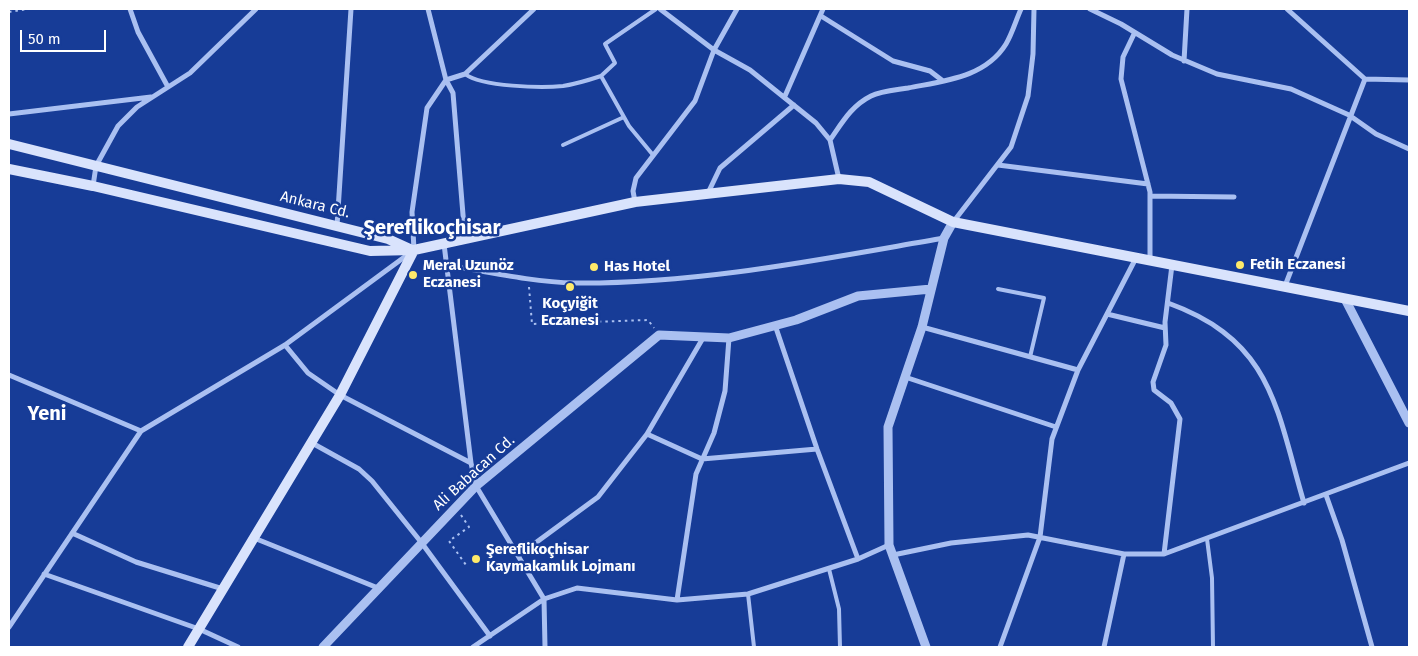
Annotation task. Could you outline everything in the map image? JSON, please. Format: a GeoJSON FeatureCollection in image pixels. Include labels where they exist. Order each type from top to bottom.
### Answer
{"type":"FeatureCollection","features":[{"type":"Feature","properties":{"kind":"main road","name":"Ankara Cd."},"geometry":{"type":"LineString","coordinates":[[9,144],[388,239],[414,250]]}},
{"type":"Feature","properties":{"kind":"main road"},"geometry":{"type":"LineString","coordinates":[[9,169],[93,186],[370,252],[414,250],[635,202],[840,179],[869,182],[953,222],[1409,311]]}},
{"type":"Feature","properties":{"kind":"main road"},"geometry":{"type":"LineString","coordinates":[[188,647],[340,395],[414,250]]}},
{"type":"Feature","properties":{"kind":"street"},"geometry":{"type":"LineString","coordinates":[[130,9],[138,32],[168,87]]}},
{"type":"Feature","properties":{"kind":"street"},"geometry":{"type":"LineString","coordinates":[[93,186],[96,166],[118,126],[137,107],[190,73],[256,9]]}},
{"type":"Feature","properties":{"kind":"street"},"geometry":{"type":"LineString","coordinates":[[337,226],[351,9]]}},
{"type":"Feature","properties":{"kind":"street"},"geometry":{"type":"LineString","coordinates":[[428,9],[446,80],[453,92],[465,239]]}},
{"type":"Feature","properties":{"kind":"street"},"geometry":{"type":"LineString","coordinates":[[9,627],[141,431],[285,345],[414,250],[412,212],[427,108],[446,80],[465,74],[534,9]]}},
{"type":"Feature","properties":{"kind":"street"},"geometry":{"type":"LineString","coordinates":[[660,9],[714,50],[750,70],[785,96],[816,123],[830,140],[840,179]]}},
{"type":"Feature","properties":{"kind":"street"},"geometry":{"type":"LineString","coordinates":[[635,202],[633,190],[636,178],[695,102],[714,50],[738,9]]}},
{"type":"Feature","properties":{"kind":"street"},"geometry":{"type":"LineString","coordinates":[[785,96],[823,9]]}},
{"type":"Feature","properties":{"kind":"street"},"geometry":{"type":"LineString","coordinates":[[830,140],[847,115],[858,104],[872,95],[970,74],[997,56],[1006,44],[1021,9]]}},
{"type":"Feature","properties":{"kind":"street"},"geometry":{"type":"LineString","coordinates":[[926,647],[890,545],[888,427],[922,327],[944,238],[953,222],[1011,147],[1028,96],[1033,54],[1034,9]]}},
{"type":"Feature","properties":{"kind":"street"},"geometry":{"type":"LineString","coordinates":[[1090,9],[1121,24],[1134,34],[1184,61],[1217,74],[1291,89],[1349,115],[1376,134],[1409,149]]}},
{"type":"Feature","properties":{"kind":"street"},"geometry":{"type":"LineString","coordinates":[[1184,61],[1187,9]]}},
{"type":"Feature","properties":{"kind":"street"},"geometry":{"type":"LineString","coordinates":[[1287,9],[1365,79],[1409,80]]}},
{"type":"Feature","properties":{"kind":"street"},"geometry":{"type":"LineString","coordinates":[[821,16],[893,61],[930,71],[943,81]]}},
{"type":"Feature","properties":{"kind":"street"},"geometry":{"type":"LineString","coordinates":[[1134,34],[1123,57],[1121,79],[1150,196],[1150,260]]}},
{"type":"Feature","properties":{"kind":"street"},"geometry":{"type":"LineString","coordinates":[[1284,287],[1349,115],[1365,79]]}},
{"type":"Feature","properties":{"kind":"street"},"geometry":{"type":"LineString","coordinates":[[9,114],[154,96]]}},
{"type":"Feature","properties":{"kind":"street"},"geometry":{"type":"LineString","coordinates":[[708,194],[720,168],[794,105]]}},
{"type":"Feature","properties":{"kind":"street"},"geometry":{"type":"LineString","coordinates":[[998,165],[1148,184]]}},
{"type":"Feature","properties":{"kind":"street"},"geometry":{"type":"LineString","coordinates":[[1150,196],[1234,197]]}},
{"type":"Feature","properties":{"kind":"street"},"geometry":{"type":"LineString","coordinates":[[447,265],[528,278],[574,283],[688,278],[783,266],[944,238]]}},
{"type":"Feature","properties":{"kind":"street"},"geometry":{"type":"LineString","coordinates":[[444,244],[476,486],[544,599],[545,647]]}},
{"type":"Feature","properties":{"kind":"street"},"geometry":{"type":"LineString","coordinates":[[1000,647],[1040,537],[1052,439],[1056,427],[1078,370],[1136,258]]}},
{"type":"Feature","properties":{"kind":"street"},"geometry":{"type":"LineString","coordinates":[[1164,554],[1180,419],[1176,408],[1156,393],[1153,386],[1166,345],[1165,328],[1172,265]]}},
{"type":"Feature","properties":{"kind":"street"},"geometry":{"type":"LineString","coordinates":[[659,335],[729,338],[775,325],[858,296],[931,289]]}},
{"type":"Feature","properties":{"kind":"street"},"geometry":{"type":"LineString","coordinates":[[1345,299],[1409,423]]}},
{"type":"Feature","properties":{"kind":"street"},"geometry":{"type":"LineString","coordinates":[[1168,303],[1193,312],[1213,323],[1233,339],[1259,369],[1270,389],[1304,503]]}},
{"type":"Feature","properties":{"kind":"street"},"geometry":{"type":"LineString","coordinates":[[1107,314],[1165,328]]}},
{"type":"Feature","properties":{"kind":"street"},"geometry":{"type":"LineString","coordinates":[[775,325],[817,450],[858,559]]}},
{"type":"Feature","properties":{"kind":"street"},"geometry":{"type":"LineString","coordinates":[[922,327],[1078,370]]}},
{"type":"Feature","properties":{"kind":"street","name":"Ali Babacan Cd."},"geometry":{"type":"LineString","coordinates":[[323,647],[476,486],[659,335]]}},
{"type":"Feature","properties":{"kind":"street"},"geometry":{"type":"LineString","coordinates":[[519,555],[598,497],[647,434],[704,338]]}},
{"type":"Feature","properties":{"kind":"street"},"geometry":{"type":"LineString","coordinates":[[677,600],[696,474],[714,433],[725,390],[729,338]]}},
{"type":"Feature","properties":{"kind":"street"},"geometry":{"type":"LineString","coordinates":[[285,345],[308,373],[340,395],[472,463]]}},
{"type":"Feature","properties":{"kind":"street"},"geometry":{"type":"LineString","coordinates":[[9,375],[141,431]]}},
{"type":"Feature","properties":{"kind":"street"},"geometry":{"type":"LineString","coordinates":[[904,377],[1056,427]]}},
{"type":"Feature","properties":{"kind":"street"},"geometry":{"type":"LineString","coordinates":[[647,434],[702,459],[817,450]]}},
{"type":"Feature","properties":{"kind":"street"},"geometry":{"type":"LineString","coordinates":[[312,442],[359,469],[372,481],[421,542],[490,636]]}},
{"type":"Feature","properties":{"kind":"street"},"geometry":{"type":"LineString","coordinates":[[893,555],[951,543],[1028,535],[1124,554],[1164,554],[1409,464]]}},
{"type":"Feature","properties":{"kind":"street"},"geometry":{"type":"LineString","coordinates":[[1326,495],[1342,540],[1372,647]]}},
{"type":"Feature","properties":{"kind":"street"},"geometry":{"type":"LineString","coordinates":[[72,533],[136,562],[223,589]]}},
{"type":"Feature","properties":{"kind":"street"},"geometry":{"type":"LineString","coordinates":[[254,538],[378,588]]}},
{"type":"Feature","properties":{"kind":"street"},"geometry":{"type":"LineString","coordinates":[[473,647],[544,599],[577,588],[677,600],[748,594],[858,559],[890,545]]}},
{"type":"Feature","properties":{"kind":"street"},"geometry":{"type":"LineString","coordinates":[[1104,647],[1124,554]]}},
{"type":"Feature","properties":{"kind":"street"},"geometry":{"type":"LineString","coordinates":[[44,574],[199,629],[238,647]]}},
{"type":"Feature","properties":{"kind":"lane"},"geometry":{"type":"LineString","coordinates":[[465,74],[474,80],[486,83],[553,86],[574,84],[601,76],[615,63],[605,44],[656,9]]}},
{"type":"Feature","properties":{"kind":"lane"},"geometry":{"type":"LineString","coordinates":[[601,76],[637,138],[653,155]]}},
{"type":"Feature","properties":{"kind":"lane"},"geometry":{"type":"LineString","coordinates":[[563,145],[624,117]]}},
{"type":"Feature","properties":{"kind":"lane"},"geometry":{"type":"LineString","coordinates":[[998,288],[1044,298],[1030,357]]}},
{"type":"Feature","properties":{"kind":"lane"},"geometry":{"type":"LineString","coordinates":[[1207,539],[1212,578],[1213,647]]}},
{"type":"Feature","properties":{"kind":"lane"},"geometry":{"type":"LineString","coordinates":[[829,569],[839,609],[840,647]]}},
{"type":"Feature","properties":{"kind":"lane"},"geometry":{"type":"LineString","coordinates":[[748,594],[754,647]]}},
{"type":"Feature","properties":{"kind":"path"},"geometry":{"type":"LineString","coordinates":[[9,12],[28,9]]}},
{"type":"Feature","properties":{"kind":"path"},"geometry":{"type":"LineString","coordinates":[[528,278],[532,305],[532,324],[648,320],[659,335]]}},
{"type":"Feature","properties":{"kind":"path"},"geometry":{"type":"LineString","coordinates":[[455,507],[469,527],[449,541],[466,566]]}},
{"type":"Feature","properties":{"kind":"place","name":"Fetih Eczanesi"},"geometry":{"type":"Point","coordinates":[1240,265]}},
{"type":"Feature","properties":{"kind":"place","name":"Has Hotel"},"geometry":{"type":"Point","coordinates":[594,267]}},
{"type":"Feature","properties":{"kind":"place","name":"Meral Uzunöz Eczanesi"},"geometry":{"type":"Point","coordinates":[413,275]}},
{"type":"Feature","properties":{"kind":"place","name":"Koçyiğit Eczanesi"},"geometry":{"type":"Point","coordinates":[570,287]}},
{"type":"Feature","properties":{"kind":"place","name":"Şereflikoçhisar Kaymakamlık Lojmanı"},"geometry":{"type":"Point","coordinates":[476,559]}},
{"type":"Feature","properties":{"kind":"district","name":"Şereflikoçhisar"},"geometry":{"type":"Point","coordinates":[432,228]}},
{"type":"Feature","properties":{"kind":"district","name":"Yeni"},"geometry":{"type":"Point","coordinates":[47,414]}}]}
